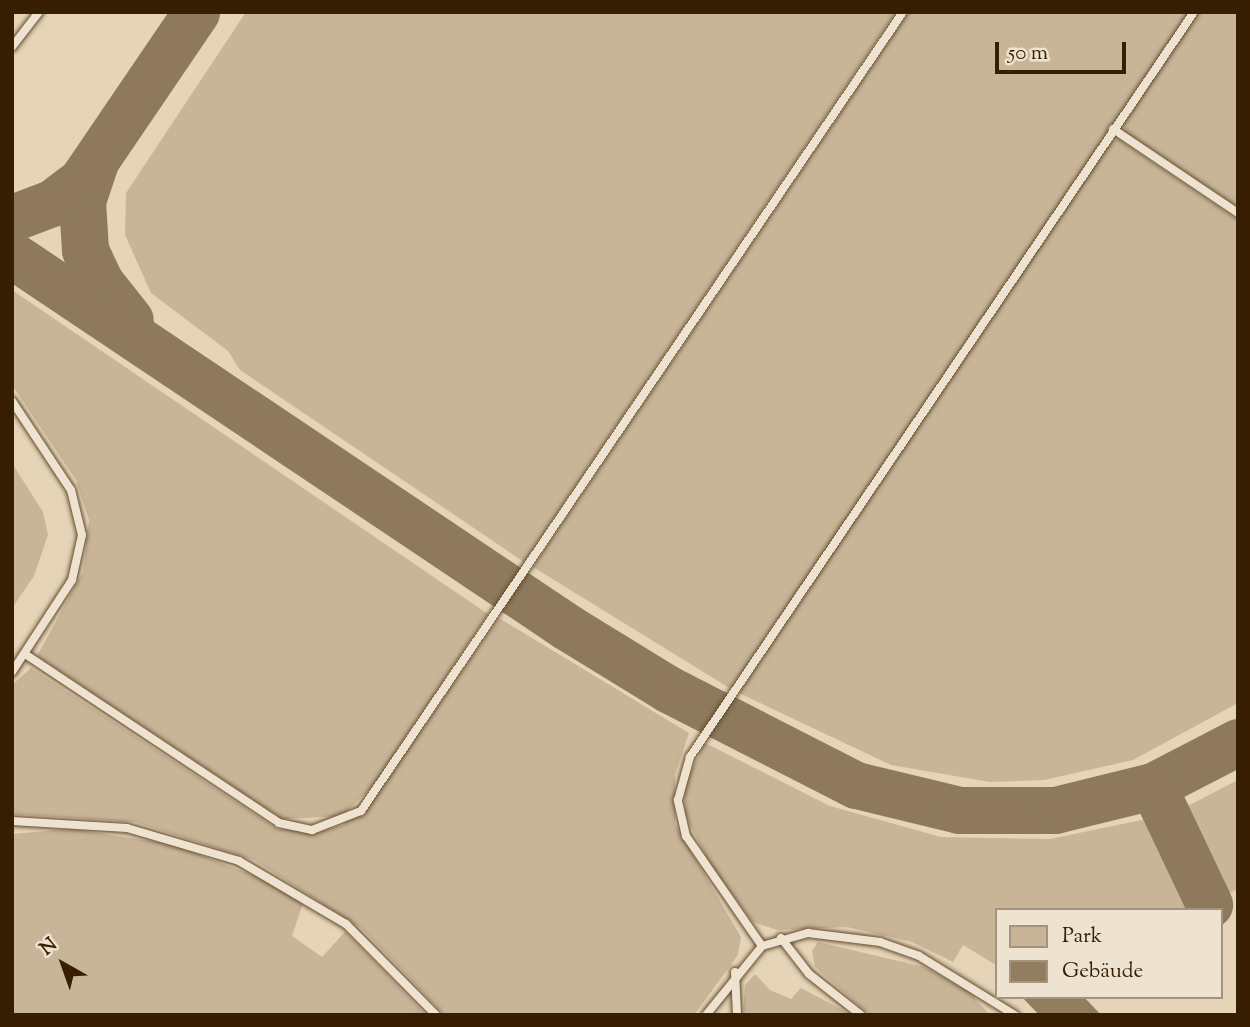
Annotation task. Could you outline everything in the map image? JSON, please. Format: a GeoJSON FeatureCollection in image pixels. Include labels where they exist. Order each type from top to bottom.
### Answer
{"type":"FeatureCollection","features":[{"type":"Feature","properties":{"kind":"lane"},"geometry":{"type":"LineString","coordinates":[[12,47],[39,12]]}},
{"type":"Feature","properties":{"kind":"lane"},"geometry":{"type":"LineString","coordinates":[[25,654],[279,823],[312,830],[361,811],[903,12]]}},
{"type":"Feature","properties":{"kind":"lane"},"geometry":{"type":"LineString","coordinates":[[762,946],[686,836],[678,800],[690,757],[1194,12]]}},
{"type":"Feature","properties":{"kind":"lane"},"geometry":{"type":"LineString","coordinates":[[1114,129],[1238,213]]}},
{"type":"Feature","properties":{"kind":"lane"},"geometry":{"type":"LineString","coordinates":[[12,401],[71,490],[82,535],[72,580],[12,672]]}},
{"type":"Feature","properties":{"kind":"lane"},"geometry":{"type":"LineString","coordinates":[[12,821],[127,828],[239,861],[346,924],[436,1015]]}},
{"type":"Feature","properties":{"kind":"lane"},"geometry":{"type":"LineString","coordinates":[[706,1015],[735,972],[762,946],[781,938],[808,933],[880,942],[919,956],[1015,1015]]}},
{"type":"Feature","properties":{"kind":"lane"},"geometry":{"type":"LineString","coordinates":[[781,938],[809,974],[861,1015]]}},
{"type":"Feature","properties":{"kind":"lane"},"geometry":{"type":"LineString","coordinates":[[735,972],[737,1015]]}},
{"type":"Feature","properties":{"kind":"green space"},"geometry":{"type":"Polygon","coordinates":[[[246,12],[896,12],[524,562],[240,370],[228,351],[151,293],[125,235],[126,193],[246,12]]]}},
{"type":"Feature","properties":{"kind":"green space"},"geometry":{"type":"Polygon","coordinates":[[[909,12],[1191,12],[731,689],[533,567],[909,12]]]}},
{"type":"Feature","properties":{"kind":"green space"},"geometry":{"type":"Polygon","coordinates":[[[1199,12],[1238,12],[1238,207],[1125,132],[1124,122],[1199,12]]]}},
{"type":"Feature","properties":{"kind":"green space"},"geometry":{"type":"Polygon","coordinates":[[[1118,139],[1238,220],[1238,703],[1133,760],[1044,780],[990,782],[891,765],[739,693],[1110,142],[1118,139]]]}},
{"type":"Feature","properties":{"kind":"green space"},"geometry":{"type":"Polygon","coordinates":[[[12,290],[488,614],[373,786],[342,816],[282,819],[37,656],[83,572],[89,520],[76,480],[12,385],[12,290]]]}},
{"type":"Feature","properties":{"kind":"green space"},"geometry":{"type":"Polygon","coordinates":[[[12,463],[43,512],[48,535],[34,576],[12,608],[12,463]]]}},
{"type":"Feature","properties":{"kind":"green space"},"geometry":{"type":"Polygon","coordinates":[[[499,618],[689,733],[675,775],[675,824],[741,937],[738,955],[694,1015],[445,1015],[361,928],[254,860],[135,822],[12,814],[12,685],[31,668],[277,829],[316,833],[343,825],[380,790],[499,618]]]}},
{"type":"Feature","properties":{"kind":"green space"},"geometry":{"type":"Polygon","coordinates":[[[705,743],[830,806],[941,837],[1050,839],[1151,818],[1195,908],[995,908],[995,964],[963,945],[953,962],[912,942],[847,927],[777,930],[753,922],[710,864],[685,815],[685,784],[705,743]]]}},
{"type":"Feature","properties":{"kind":"green space"},"geometry":{"type":"Polygon","coordinates":[[[1238,780],[1238,889],[1217,899],[1176,812],[1238,780]]]}},
{"type":"Feature","properties":{"kind":"green space"},"geometry":{"type":"Polygon","coordinates":[[[70,829],[171,844],[265,880],[303,903],[292,936],[322,957],[345,932],[426,1015],[12,1015],[12,834],[70,829]]]}},
{"type":"Feature","properties":{"kind":"green space"},"geometry":{"type":"Polygon","coordinates":[[[818,942],[924,967],[969,992],[990,1015],[870,1015],[815,967],[812,951],[818,942]]]}},
{"type":"Feature","properties":{"kind":"green space"},"geometry":{"type":"Polygon","coordinates":[[[755,974],[770,990],[791,999],[801,988],[852,1015],[743,1015],[745,985],[755,974]]]}},
{"type":"Feature","properties":{"kind":"building"},"geometry":{"type":"Polygon","coordinates":[[[1024,999],[1086,999],[1101,1015],[1039,1015],[1024,999]]]}},
{"type":"Feature","properties":{"kind":"taxiway"},"geometry":{"type":"LineString","coordinates":[[12,218],[52,203],[82,180],[196,12]]}},
{"type":"Feature","properties":{"kind":"taxiway"},"geometry":{"type":"LineString","coordinates":[[95,162],[82,201],[85,250],[100,282],[130,320]]}},
{"type":"Feature","properties":{"kind":"taxiway"},"geometry":{"type":"LineString","coordinates":[[12,255],[567,627],[668,689],[856,785],[959,810],[1055,810],[1153,786],[1238,742]]}},
{"type":"Feature","properties":{"kind":"taxiway"},"geometry":{"type":"LineString","coordinates":[[1153,786],[1209,904]]}}]}
